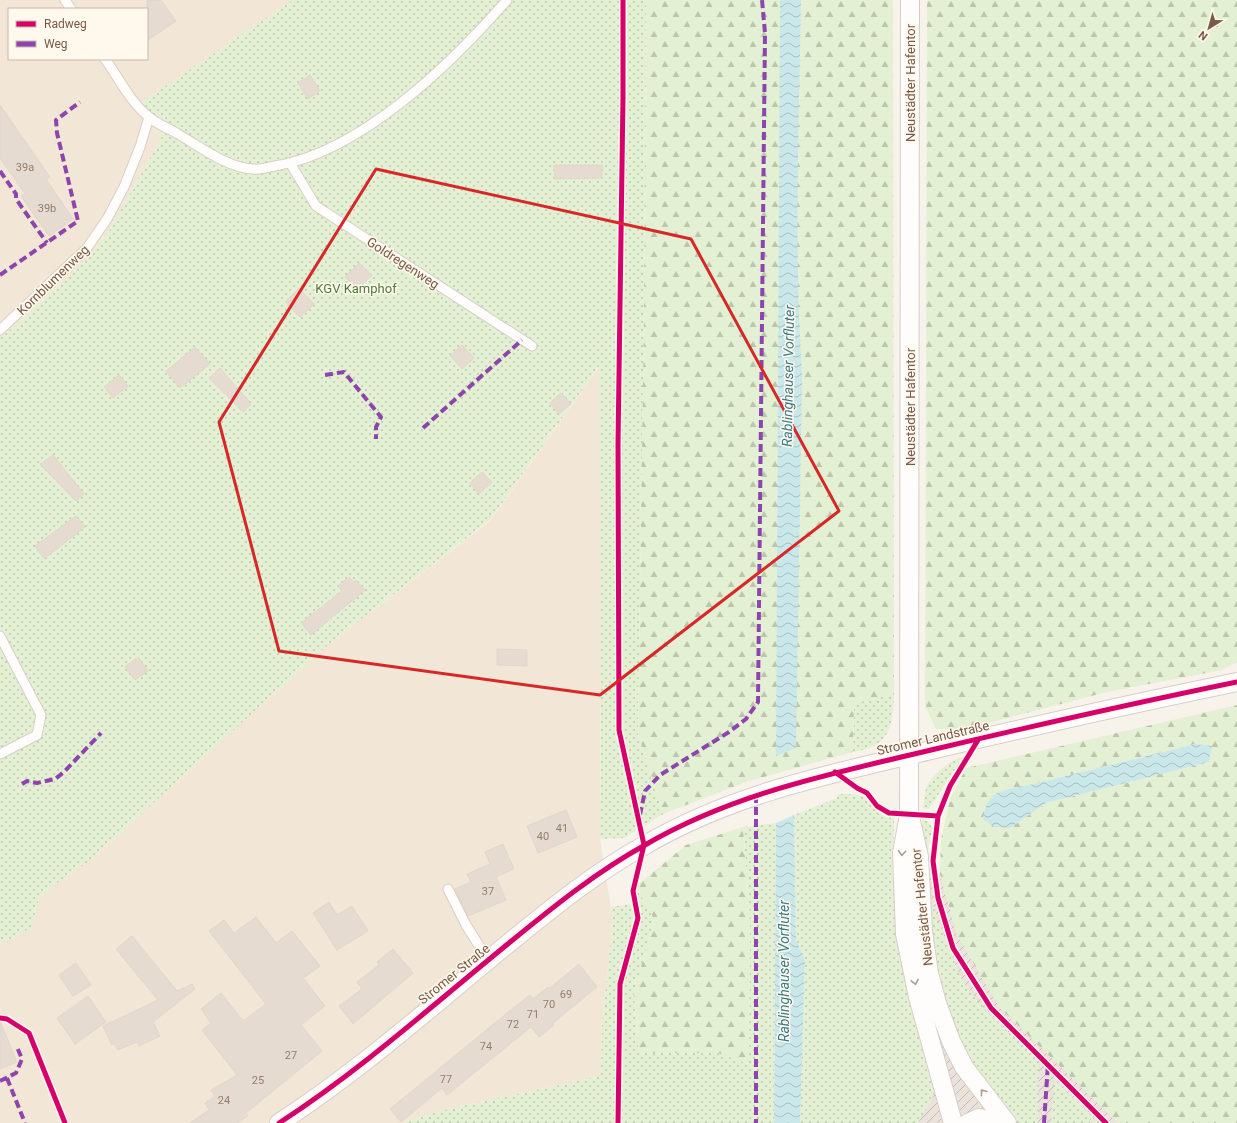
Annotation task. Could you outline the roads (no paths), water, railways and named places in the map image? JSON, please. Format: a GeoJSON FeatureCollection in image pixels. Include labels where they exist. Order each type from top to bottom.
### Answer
{"type":"FeatureCollection","features":[{"type":"Feature","properties":{"kind":"street","name":"Neustädter Hafentor"},"geometry":{"type":"LineString","coordinates":[[910,0],[910,756],[909,815],[902,853],[905,934],[918,997],[953,1123]]}},
{"type":"Feature","properties":{"kind":"street","name":"Stromer Landstraße"},"geometry":{"type":"LineString","coordinates":[[644,845],[695,818],[756,795],[835,772],[910,756],[1118,706],[1237,682]]}},
{"type":"Feature","properties":{"kind":"street","name":"Neustädter Hafentor"},"geometry":{"type":"LineString","coordinates":[[909,815],[919,857],[924,939],[929,973],[937,1003],[951,1041],[964,1067],[1007,1123]]}},
{"type":"Feature","properties":{"kind":"street","name":"Stromer Straße"},"geometry":{"type":"LineString","coordinates":[[279,1123],[368,1058],[544,914],[644,845]]}},
{"type":"Feature","properties":{"kind":"street"},"geometry":{"type":"LineString","coordinates":[[968,1123],[979,1118],[1001,1123]]}},
{"type":"Feature","properties":{"kind":"lane"},"geometry":{"type":"LineString","coordinates":[[64,0],[70,8]]}},
{"type":"Feature","properties":{"kind":"lane"},"geometry":{"type":"LineString","coordinates":[[106,60],[133,101],[149,117],[228,163],[254,169],[290,163],[323,151],[370,125],[419,88],[479,32],[507,0]]}},
{"type":"Feature","properties":{"kind":"lane","name":"Kornblumenweg"},"geometry":{"type":"LineString","coordinates":[[0,330],[87,248],[107,219],[124,187],[140,147],[149,117]]}},
{"type":"Feature","properties":{"kind":"lane","name":"Goldregenweg"},"geometry":{"type":"LineString","coordinates":[[290,163],[316,206],[532,346]]}},
{"type":"Feature","properties":{"kind":"lane"},"geometry":{"type":"LineString","coordinates":[[0,636],[41,715],[37,735],[0,754]]}},
{"type":"Feature","properties":{"kind":"lane"},"geometry":{"type":"LineString","coordinates":[[448,889],[466,925],[488,960]]}},
{"type":"Feature","properties":{"kind":"water","name":"Rablinghauser Vorfluter"},"geometry":{"type":"Polygon","coordinates":[[[780,0],[801,0],[798,141],[798,281],[802,375],[796,748],[776,756],[780,0]]]}},
{"type":"Feature","properties":{"kind":"water"},"geometry":{"type":"Polygon","coordinates":[[[1195,744],[1212,746],[1209,762],[1046,803],[1010,828],[994,827],[983,819],[987,803],[996,794],[1002,791],[1195,744]]]}},
{"type":"Feature","properties":{"kind":"water","name":"Rablinghauser Vorfluter"},"geometry":{"type":"Polygon","coordinates":[[[794,815],[796,940],[805,960],[800,1123],[774,1123],[776,823],[794,815]]]}},
{"type":"Feature","properties":{"kind":"park label","name":"KGV Kamphof"},"geometry":{"type":"Point","coordinates":[356,288]}}]}
